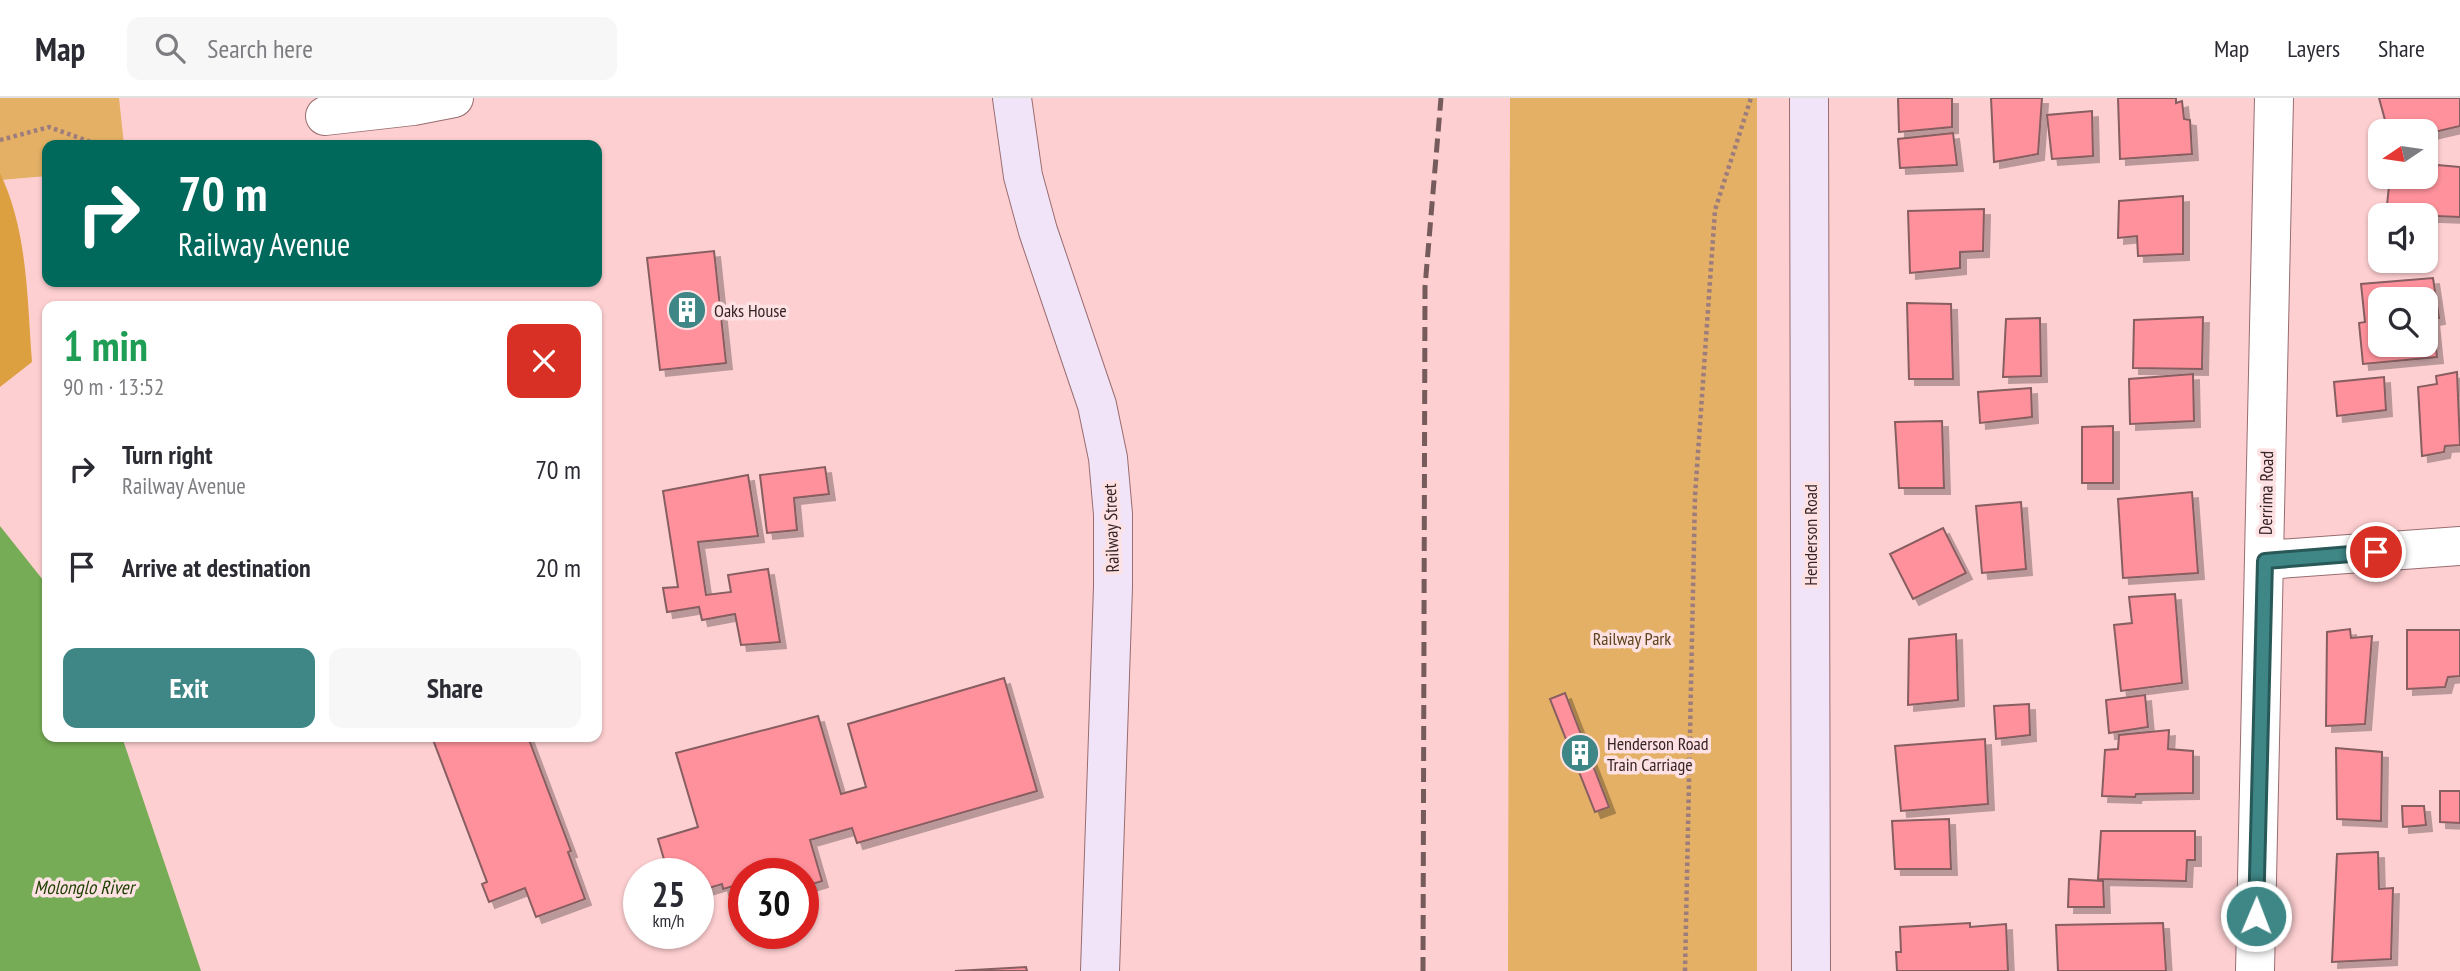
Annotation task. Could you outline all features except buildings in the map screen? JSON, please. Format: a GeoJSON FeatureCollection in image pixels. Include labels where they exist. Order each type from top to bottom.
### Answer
{"type":"FeatureCollection","features":[{"type":"Feature","properties":{"kind":"street"},"geometry":{"type":"LineString","coordinates":[[315,131],[454,98]]}},
{"type":"Feature","properties":{"kind":"street","name":"Railway Street"},"geometry":{"type":"LineString","coordinates":[[1012,98],[1023,176],[1038,231],[1097,405],[1108,458],[1113,514],[1113,587],[1100,971]]}},
{"type":"Feature","properties":{"kind":"street","name":"Henderson Road"},"geometry":{"type":"LineString","coordinates":[[1808,98],[1811,971]]}},
{"type":"Feature","properties":{"kind":"street","name":"Derrima Road"},"geometry":{"type":"LineString","coordinates":[[2255,971],[2274,98]]}},
{"type":"Feature","properties":{"kind":"street"},"geometry":{"type":"LineString","coordinates":[[2265,561],[2460,546]]}},
{"type":"Feature","properties":{"kind":"path"},"geometry":{"type":"LineString","coordinates":[[1685,971],[1695,496],[1715,210],[1751,98]]}},
{"type":"Feature","properties":{"kind":"path"},"geometry":{"type":"LineString","coordinates":[[0,140],[49,127],[85,140]]}},
{"type":"Feature","properties":{"kind":"path"},"geometry":{"type":"LineString","coordinates":[[294,140],[315,131]]}},
{"type":"Feature","properties":{"kind":"green space"},"geometry":{"type":"Polygon","coordinates":[[[0,98],[119,98],[123,140],[42,140],[42,176],[0,180],[0,98]]]}},
{"type":"Feature","properties":{"kind":"green space","name":"Railway Park"},"geometry":{"type":"Polygon","coordinates":[[[1510,98],[1757,98],[1757,971],[1508,971],[1510,98]]]}},
{"type":"Feature","properties":{"kind":"shaded area"},"geometry":{"type":"Polygon","coordinates":[[[0,173],[16,218],[21,242],[32,362],[0,387],[0,173]]]}},
{"type":"Feature","properties":{"kind":"water","name":"Molonglo River"},"geometry":{"type":"Polygon","coordinates":[[[0,526],[42,579],[42,742],[124,742],[201,971],[0,971],[0,526]]]}},
{"type":"Feature","properties":{"kind":"railway"},"geometry":{"type":"LineString","coordinates":[[1423,971],[1425,287],[1441,98]]}},
{"type":"Feature","properties":{"kind":"place","name":"Oaks House"},"geometry":{"type":"Point","coordinates":[687,310]}},
{"type":"Feature","properties":{"kind":"place","name":"Henderson Road Train Carriage"},"geometry":{"type":"Point","coordinates":[1580,753]}},
{"type":"Feature","properties":{"kind":"route"},"geometry":{"type":"LineString","coordinates":[[2256,916],[2265,561],[2376,552]]}}]}
